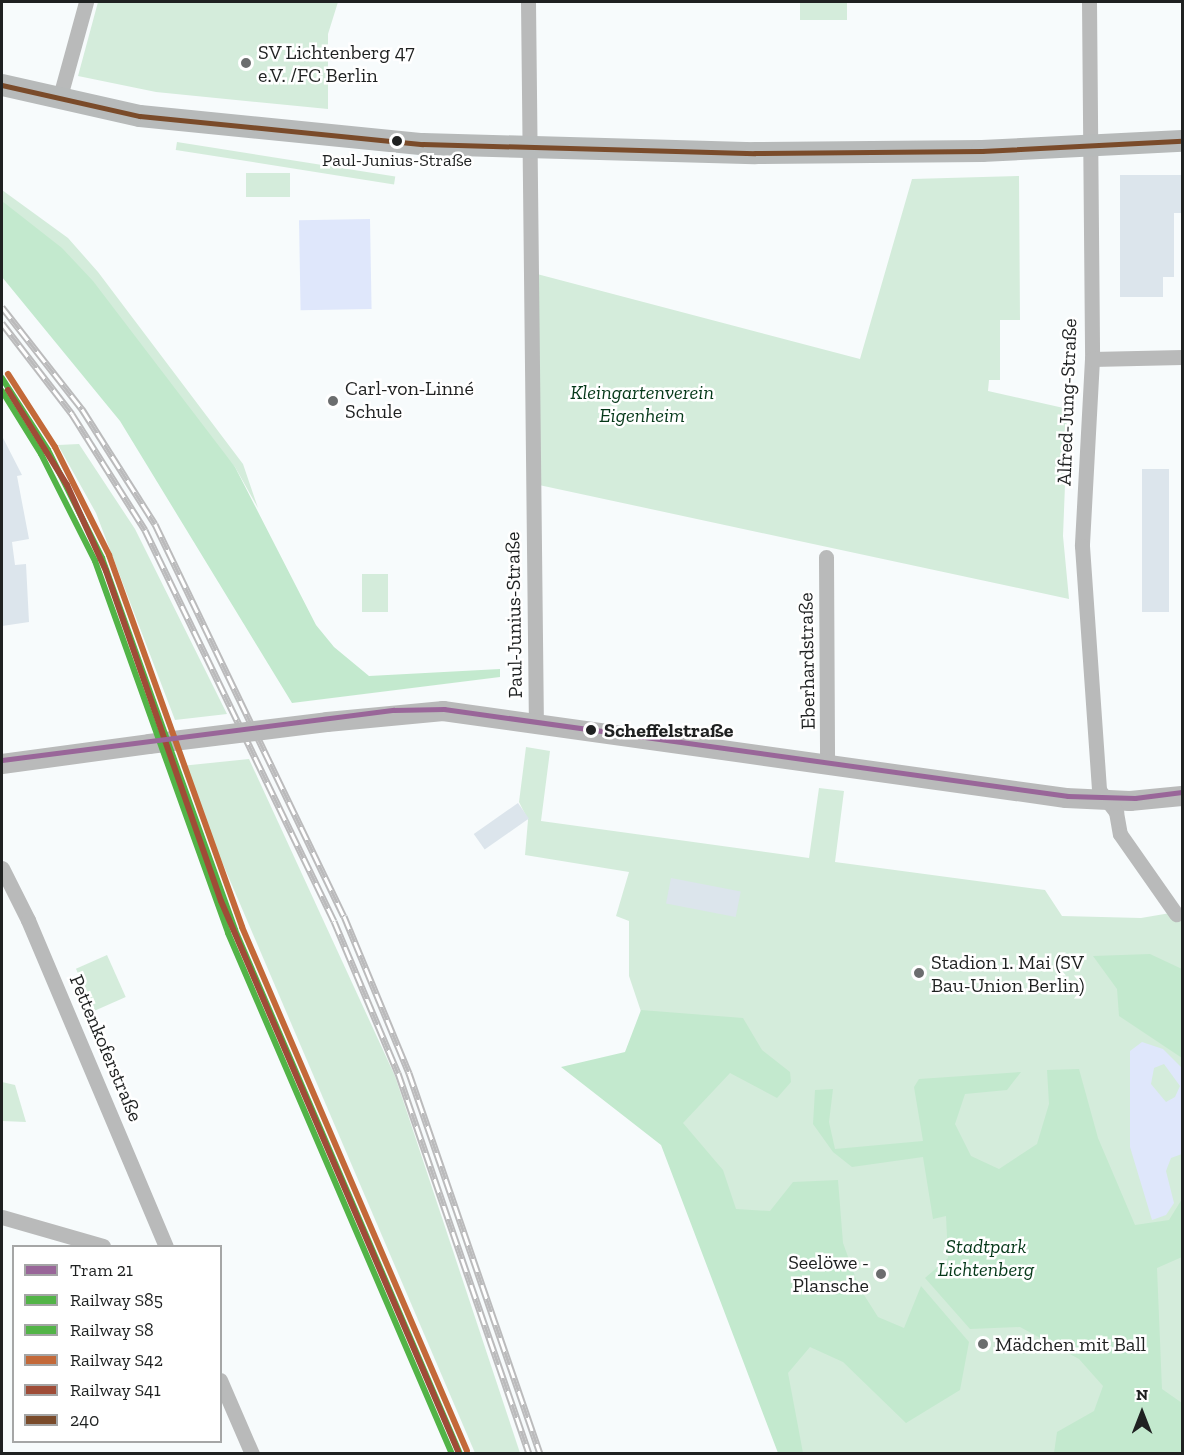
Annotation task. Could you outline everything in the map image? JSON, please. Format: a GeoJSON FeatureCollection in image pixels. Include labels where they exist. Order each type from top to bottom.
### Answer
{"type":"FeatureCollection","features":[{"type":"Feature","properties":{"kind":"main road"},"geometry":{"type":"LineString","coordinates":[[2,85],[59,100],[225,128],[397,142],[767,153],[1093,146],[1182,141]]}},
{"type":"Feature","properties":{"kind":"street"},"geometry":{"type":"LineString","coordinates":[[59,100],[86,2]]}},
{"type":"Feature","properties":{"kind":"street","name":"Paul-Junius-Straße"},"geometry":{"type":"LineString","coordinates":[[528,2],[536,723]]}},
{"type":"Feature","properties":{"kind":"street","name":"Alfred-Jung-Straße"},"geometry":{"type":"LineString","coordinates":[[1089,2],[1093,146],[1092,359],[1082,546],[1099,790],[1116,812],[1120,834],[1176,914]]}},
{"type":"Feature","properties":{"kind":"street"},"geometry":{"type":"LineString","coordinates":[[1092,359],[1182,357]]}},
{"type":"Feature","properties":{"kind":"street","name":"Eberhardstraße"},"geometry":{"type":"LineString","coordinates":[[826,557],[827,764]]}},
{"type":"Feature","properties":{"kind":"street"},"geometry":{"type":"LineString","coordinates":[[2,764],[327,722],[443,711],[1108,801],[1182,796]]}},
{"type":"Feature","properties":{"kind":"street","name":"Pettenkoferstraße"},"geometry":{"type":"LineString","coordinates":[[2,868],[9,904],[28,920],[164,1245]]}},
{"type":"Feature","properties":{"kind":"street"},"geometry":{"type":"LineString","coordinates":[[2,1217],[100,1245]]}},
{"type":"Feature","properties":{"kind":"street"},"geometry":{"type":"LineString","coordinates":[[222,1385],[252,1454]]}},
{"type":"Feature","properties":{"kind":"green space","name":"SV Lichtenberg 47 e.V. /FC Berlin"},"geometry":{"type":"Polygon","coordinates":[[[98,2],[338,2],[328,34],[328,109],[156,92],[78,76],[98,2]]]}},
{"type":"Feature","properties":{"kind":"green space"},"geometry":{"type":"Polygon","coordinates":[[[800,2],[847,2],[847,20],[800,20],[800,2]]]}},
{"type":"Feature","properties":{"kind":"green space"},"geometry":{"type":"Polygon","coordinates":[[[177,142],[395,177],[394,184],[176,150],[177,142]]]}},
{"type":"Feature","properties":{"kind":"green space"},"geometry":{"type":"Polygon","coordinates":[[[246,173],[290,173],[290,197],[246,197],[246,173]]]}},
{"type":"Feature","properties":{"kind":"green space","name":"Kleingartenverein Eigenheim"},"geometry":{"type":"Polygon","coordinates":[[[1019,176],[1020,320],[1000,320],[1000,380],[989,380],[988,391],[1068,409],[1063,536],[1069,599],[539,485],[537,274],[860,359],[912,179],[1019,176]]]}},
{"type":"Feature","properties":{"kind":"green space"},"geometry":{"type":"Polygon","coordinates":[[[2,190],[68,238],[98,272],[243,464],[258,508],[235,467],[2,201],[2,190]]]}},
{"type":"Feature","properties":{"kind":"green space"},"geometry":{"type":"Polygon","coordinates":[[[2,201],[62,248],[93,281],[235,467],[316,625],[334,647],[369,676],[500,669],[500,677],[292,703],[120,421],[2,277],[2,201]]]}},
{"type":"Feature","properties":{"kind":"green space"},"geometry":{"type":"Polygon","coordinates":[[[79,444],[135,529],[227,714],[175,720],[96,513],[58,445],[79,444]]]}},
{"type":"Feature","properties":{"kind":"green space"},"geometry":{"type":"Polygon","coordinates":[[[362,574],[388,574],[388,612],[362,612],[362,574]]]}},
{"type":"Feature","properties":{"kind":"green space","name":"Stadtpark Lichtenberg"},"geometry":{"type":"Polygon","coordinates":[[[526,747],[550,751],[541,821],[809,858],[819,788],[844,791],[835,862],[1045,890],[1062,916],[1141,918],[1182,911],[1182,1453],[790,1453],[629,976],[629,921],[616,916],[629,872],[525,855],[528,820],[519,802],[526,747]]]}},
{"type":"Feature","properties":{"kind":"green space"},"geometry":{"type":"Polygon","coordinates":[[[249,759],[395,1076],[520,1453],[475,1453],[181,766],[249,759]]]}},
{"type":"Feature","properties":{"kind":"green space"},"geometry":{"type":"Polygon","coordinates":[[[1150,954],[1182,969],[1182,1058],[1119,1016],[1117,989],[1093,956],[1150,954]]]}},
{"type":"Feature","properties":{"kind":"green space"},"geometry":{"type":"Polygon","coordinates":[[[107,955],[126,997],[95,1011],[76,969],[107,955]]]}},
{"type":"Feature","properties":{"kind":"green space"},"geometry":{"type":"Polygon","coordinates":[[[641,1010],[743,1018],[762,1050],[790,1072],[791,1082],[777,1098],[730,1073],[683,1123],[723,1170],[736,1209],[770,1211],[793,1182],[838,1180],[843,1243],[859,1287],[878,1317],[904,1328],[921,1286],[969,1342],[960,1390],[906,1423],[843,1362],[810,1347],[788,1373],[803,1453],[778,1453],[661,1145],[561,1067],[625,1052],[641,1010]]]}},
{"type":"Feature","properties":{"kind":"green space"},"geometry":{"type":"Polygon","coordinates":[[[1079,1069],[1098,1138],[1135,1225],[1169,1220],[1182,1199],[1182,1257],[1157,1268],[1162,1389],[1182,1403],[1182,1453],[1054,1453],[1057,1432],[1094,1411],[1103,1386],[1079,1359],[1020,1327],[970,1329],[925,1278],[948,1258],[946,1216],[933,1219],[923,1157],[852,1167],[833,1152],[813,1124],[815,1090],[833,1089],[829,1122],[835,1149],[923,1141],[914,1087],[919,1079],[1021,1072],[1007,1090],[965,1094],[955,1124],[971,1156],[999,1169],[1037,1144],[1049,1104],[1047,1070],[1079,1069]]]}},
{"type":"Feature","properties":{"kind":"green space"},"geometry":{"type":"Polygon","coordinates":[[[2,1082],[15,1085],[26,1122],[2,1121],[2,1082]]]}},
{"type":"Feature","properties":{"kind":"water"},"geometry":{"type":"Polygon","coordinates":[[[370,219],[372,309],[301,310],[299,220],[370,219]]]}},
{"type":"Feature","properties":{"kind":"water"},"geometry":{"type":"Polygon","coordinates":[[[1142,1042],[1163,1049],[1182,1068],[1182,1154],[1171,1158],[1166,1171],[1174,1203],[1166,1215],[1152,1220],[1130,1147],[1130,1051],[1142,1042]],[[1164,1064],[1154,1068],[1151,1084],[1166,1102],[1175,1097],[1180,1086],[1164,1064]]]}},
{"type":"Feature","properties":{"kind":"building"},"geometry":{"type":"Polygon","coordinates":[[[1120,175],[1182,175],[1182,213],[1174,213],[1174,277],[1163,277],[1163,297],[1120,297],[1120,175]]]}},
{"type":"Feature","properties":{"kind":"building"},"geometry":{"type":"Polygon","coordinates":[[[2,436],[22,475],[17,476],[29,539],[12,542],[15,565],[26,564],[29,622],[2,626],[2,436]]]}},
{"type":"Feature","properties":{"kind":"building"},"geometry":{"type":"Polygon","coordinates":[[[1142,469],[1169,469],[1169,612],[1142,612],[1142,469]]]}},
{"type":"Feature","properties":{"kind":"building"},"geometry":{"type":"Polygon","coordinates":[[[518,803],[529,819],[485,850],[474,834],[518,803]]]}},
{"type":"Feature","properties":{"kind":"building"},"geometry":{"type":"Polygon","coordinates":[[[671,878],[741,892],[736,917],[666,904],[671,878]]]}},
{"type":"Feature","properties":{"kind":"railway"},"geometry":{"type":"LineString","coordinates":[[2,307],[82,409],[155,524],[344,916],[409,1073],[540,1454]]}},
{"type":"Feature","properties":{"kind":"railway"},"geometry":{"type":"LineString","coordinates":[[2,323],[72,414],[145,530],[334,921],[398,1073],[529,1454]]}},
{"type":"Feature","properties":{"kind":"tram line","name":"21"},"geometry":{"type":"LineString","coordinates":[[2,760],[394,710],[444,709],[1068,796],[1135,798],[1182,792]]}},
{"type":"Feature","properties":{"kind":"rail line","name":"S42"},"geometry":{"type":"LineString","coordinates":[[8,374],[55,447],[109,555],[242,927],[467,1451]]}},
{"type":"Feature","properties":{"kind":"rail line","name":"S85"},"geometry":{"type":"LineString","coordinates":[[2,378],[48,450],[102,558],[235,930],[460,1454]]}},
{"type":"Feature","properties":{"kind":"rail line","name":"S41"},"geometry":{"type":"LineString","coordinates":[[8,390],[67,485],[106,571],[221,901],[458,1451]]}},
{"type":"Feature","properties":{"kind":"rail line","name":"S8"},"geometry":{"type":"LineString","coordinates":[[2,391],[41,454],[95,561],[228,933],[452,1454]]}},
{"type":"Feature","properties":{"kind":"transit line","name":"240"},"geometry":{"type":"LineString","coordinates":[[2,85],[140,116],[423,144],[755,153],[982,151],[1182,141]]}},
{"type":"Feature","properties":{"kind":"place","name":"SV Lichtenberg 47 e.V. /FC Berlin"},"geometry":{"type":"Point","coordinates":[246,63]}},
{"type":"Feature","properties":{"kind":"place","name":"Paul-Junius-Straße"},"geometry":{"type":"Point","coordinates":[397,141]}},
{"type":"Feature","properties":{"kind":"place","name":"Carl-von-Linné Schule"},"geometry":{"type":"Point","coordinates":[333,401]}},
{"type":"Feature","properties":{"kind":"place","name":"Scheffelstraße"},"geometry":{"type":"Point","coordinates":[591,730]}},
{"type":"Feature","properties":{"kind":"place","name":"Stadion 1. Mai (SV Bau-Union Berlin)"},"geometry":{"type":"Point","coordinates":[919,973]}},
{"type":"Feature","properties":{"kind":"place","name":"Seelöwe - Plansche"},"geometry":{"type":"Point","coordinates":[881,1274]}},
{"type":"Feature","properties":{"kind":"place","name":"Mädchen mit Ball"},"geometry":{"type":"Point","coordinates":[983,1344]}}]}
